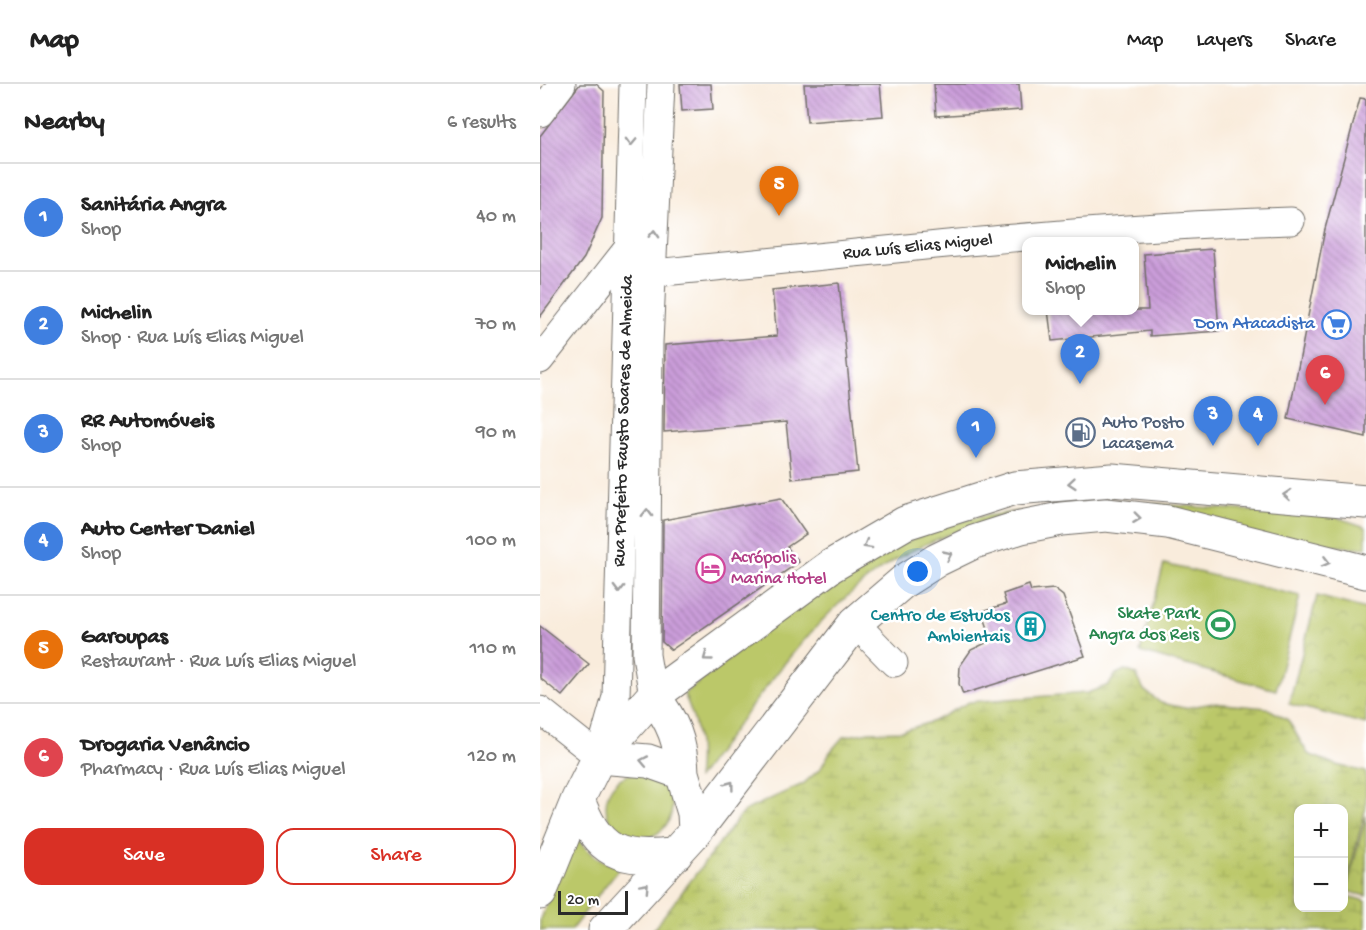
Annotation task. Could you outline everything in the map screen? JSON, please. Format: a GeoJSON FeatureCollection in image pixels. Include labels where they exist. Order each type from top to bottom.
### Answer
{"type":"FeatureCollection","features":[{"type":"Feature","properties":{"kind":"main road"},"geometry":{"type":"LineString","coordinates":[[540,893],[578,799],[599,757],[653,696],[831,566],[905,523],[1015,488],[1112,480],[1366,502]]}},
{"type":"Feature","properties":{"kind":"main road"},"geometry":{"type":"LineString","coordinates":[[605,930],[685,843],[855,623],[904,581],[937,560],[974,542],[1021,527],[1095,516],[1168,522],[1366,572]]}},
{"type":"Feature","properties":{"kind":"main road"},"geometry":{"type":"LineString","coordinates":[[653,696],[669,716],[675,730],[682,773],[694,813],[685,843]]}},
{"type":"Feature","properties":{"kind":"main road"},"geometry":{"type":"LineString","coordinates":[[599,757],[648,760],[682,773]]}},
{"type":"Feature","properties":{"kind":"main road"},"geometry":{"type":"LineString","coordinates":[[578,799],[592,832],[615,852],[639,857],[685,843]]}},
{"type":"Feature","properties":{"kind":"street"},"geometry":{"type":"LineString","coordinates":[[540,113],[562,84]]}},
{"type":"Feature","properties":{"kind":"street","name":"Rua Prefeito Fausto Soares de Almeida"},"geometry":{"type":"LineString","coordinates":[[633,84],[628,248],[638,344],[646,655],[653,696]]}},
{"type":"Feature","properties":{"kind":"street","name":"Rua Prefeito Fausto Soares de Almeida"},"geometry":{"type":"LineString","coordinates":[[599,757],[616,698],[638,344],[653,273],[661,84]]}},
{"type":"Feature","properties":{"kind":"street","name":"Rua Luís Elias Miguel"},"geometry":{"type":"LineString","coordinates":[[1039,237],[1189,224],[1291,221]]}},
{"type":"Feature","properties":{"kind":"street","name":"Rua Luís Elias Miguel"},"geometry":{"type":"LineString","coordinates":[[653,273],[1022,239]]}},
{"type":"Feature","properties":{"kind":"street"},"geometry":{"type":"LineString","coordinates":[[540,360],[628,248]]}},
{"type":"Feature","properties":{"kind":"street"},"geometry":{"type":"LineString","coordinates":[[855,623],[894,663]]}},
{"type":"Feature","properties":{"kind":"street"},"geometry":{"type":"LineString","coordinates":[[540,710],[599,757]]}},
{"type":"Feature","properties":{"kind":"green space"},"geometry":{"type":"Polygon","coordinates":[[[1101,500],[1336,517],[1366,527],[1366,548],[1299,544],[1101,500]]]}},
{"type":"Feature","properties":{"kind":"green space"},"geometry":{"type":"Polygon","coordinates":[[[1019,511],[927,543],[893,561],[850,593],[825,617],[780,669],[697,779],[699,756],[697,736],[684,694],[819,592],[893,548],[931,531],[970,519],[1019,511]]]}},
{"type":"Feature","properties":{"kind":"green space","name":"Skate Park Angra dos Reis"},"geometry":{"type":"Polygon","coordinates":[[[1164,564],[1300,596],[1276,690],[1140,652],[1164,564]]]}},
{"type":"Feature","properties":{"kind":"green space"},"geometry":{"type":"Polygon","coordinates":[[[1317,596],[1366,609],[1366,724],[1289,704],[1317,596]]]}},
{"type":"Feature","properties":{"kind":"green space"},"geometry":{"type":"Polygon","coordinates":[[[1125,670],[1136,674],[1144,690],[1161,703],[1184,708],[1213,703],[1267,708],[1288,720],[1308,754],[1336,765],[1366,772],[1366,807],[1348,877],[1348,804],[1294,804],[1294,912],[1348,912],[1348,896],[1366,901],[1366,930],[653,930],[744,811],[803,784],[821,768],[830,752],[843,737],[869,732],[902,731],[934,721],[969,702],[1087,693],[1109,685],[1116,674],[1125,670]]]}},
{"type":"Feature","properties":{"kind":"green space"},"geometry":{"type":"Polygon","coordinates":[[[639,773],[651,776],[662,783],[669,794],[672,806],[669,818],[662,829],[651,836],[639,839],[627,836],[616,829],[609,818],[606,806],[609,794],[616,783],[627,776],[639,773]]]}},
{"type":"Feature","properties":{"kind":"green space"},"geometry":{"type":"Polygon","coordinates":[[[1366,816],[1366,896],[1348,892],[1348,884],[1366,816]]]}},
{"type":"Feature","properties":{"kind":"green space"},"geometry":{"type":"Polygon","coordinates":[[[575,835],[594,856],[620,867],[571,930],[540,930],[540,921],[575,835]]]}},
{"type":"Feature","properties":{"kind":"building"},"geometry":{"type":"Polygon","coordinates":[[[580,84],[596,84],[604,91],[602,218],[584,258],[540,317],[540,136],[580,84]]]}},
{"type":"Feature","properties":{"kind":"building"},"geometry":{"type":"Polygon","coordinates":[[[680,84],[711,84],[713,109],[682,111],[680,84]]]}},
{"type":"Feature","properties":{"kind":"building"},"geometry":{"type":"Polygon","coordinates":[[[804,84],[880,84],[883,116],[807,122],[804,84]]]}},
{"type":"Feature","properties":{"kind":"building"},"geometry":{"type":"Polygon","coordinates":[[[934,84],[1019,84],[1021,110],[936,116],[934,84]]]}},
{"type":"Feature","properties":{"kind":"building","name":"Dom Atacadista"},"geometry":{"type":"Polygon","coordinates":[[[1360,98],[1366,99],[1366,437],[1288,419],[1325,229],[1360,98]]]}},
{"type":"Feature","properties":{"kind":"building"},"geometry":{"type":"Polygon","coordinates":[[[1213,249],[1219,331],[1150,336],[1150,331],[1052,341],[1049,315],[1139,315],[1139,310],[1148,310],[1144,254],[1213,249]]]}},
{"type":"Feature","properties":{"kind":"building"},"geometry":{"type":"Polygon","coordinates":[[[839,283],[858,472],[792,479],[786,422],[664,432],[665,345],[777,336],[772,290],[839,283]]]}},
{"type":"Feature","properties":{"kind":"building"},"geometry":{"type":"Polygon","coordinates":[[[781,498],[806,534],[787,547],[799,562],[671,650],[662,642],[663,520],[781,498]]]}},
{"type":"Feature","properties":{"kind":"building","name":"Centro de Estudos Ambientais"},"geometry":{"type":"Polygon","coordinates":[[[1029,585],[1031,591],[1054,589],[1063,596],[1085,656],[963,694],[959,684],[960,666],[971,650],[992,640],[982,611],[1006,604],[1003,594],[1029,585]]]}},
{"type":"Feature","properties":{"kind":"building"},"geometry":{"type":"Polygon","coordinates":[[[540,626],[589,664],[562,696],[540,678],[540,626]]]}},
{"type":"Feature","properties":{"kind":"place","name":"Garoupas"},"geometry":{"type":"Point","coordinates":[779,216]}},
{"type":"Feature","properties":{"kind":"place","name":"Dom Atacadista"},"geometry":{"type":"Point","coordinates":[1336,324]}},
{"type":"Feature","properties":{"kind":"place","name":"Michelin"},"geometry":{"type":"Point","coordinates":[1080,384]}},
{"type":"Feature","properties":{"kind":"place","name":"Drogaria Venâncio"},"geometry":{"type":"Point","coordinates":[1325,405]}},
{"type":"Feature","properties":{"kind":"place","name":"Auto Posto Lacasema"},"geometry":{"type":"Point","coordinates":[1081,433]}},
{"type":"Feature","properties":{"kind":"place","name":"RR Automóveis"},"geometry":{"type":"Point","coordinates":[1213,446]}},
{"type":"Feature","properties":{"kind":"place","name":"Auto Center Daniel"},"geometry":{"type":"Point","coordinates":[1258,446]}},
{"type":"Feature","properties":{"kind":"place","name":"Sanitária Angra"},"geometry":{"type":"Point","coordinates":[976,458]}},
{"type":"Feature","properties":{"kind":"place","name":"Acrópolis Marina Hotel"},"geometry":{"type":"Point","coordinates":[710,568]}},
{"type":"Feature","properties":{"kind":"place","name":"Skate Park Angra dos Reis"},"geometry":{"type":"Point","coordinates":[1220,624]}},
{"type":"Feature","properties":{"kind":"place","name":"Centro de Estudos Ambientais"},"geometry":{"type":"Point","coordinates":[1031,626]}}]}
